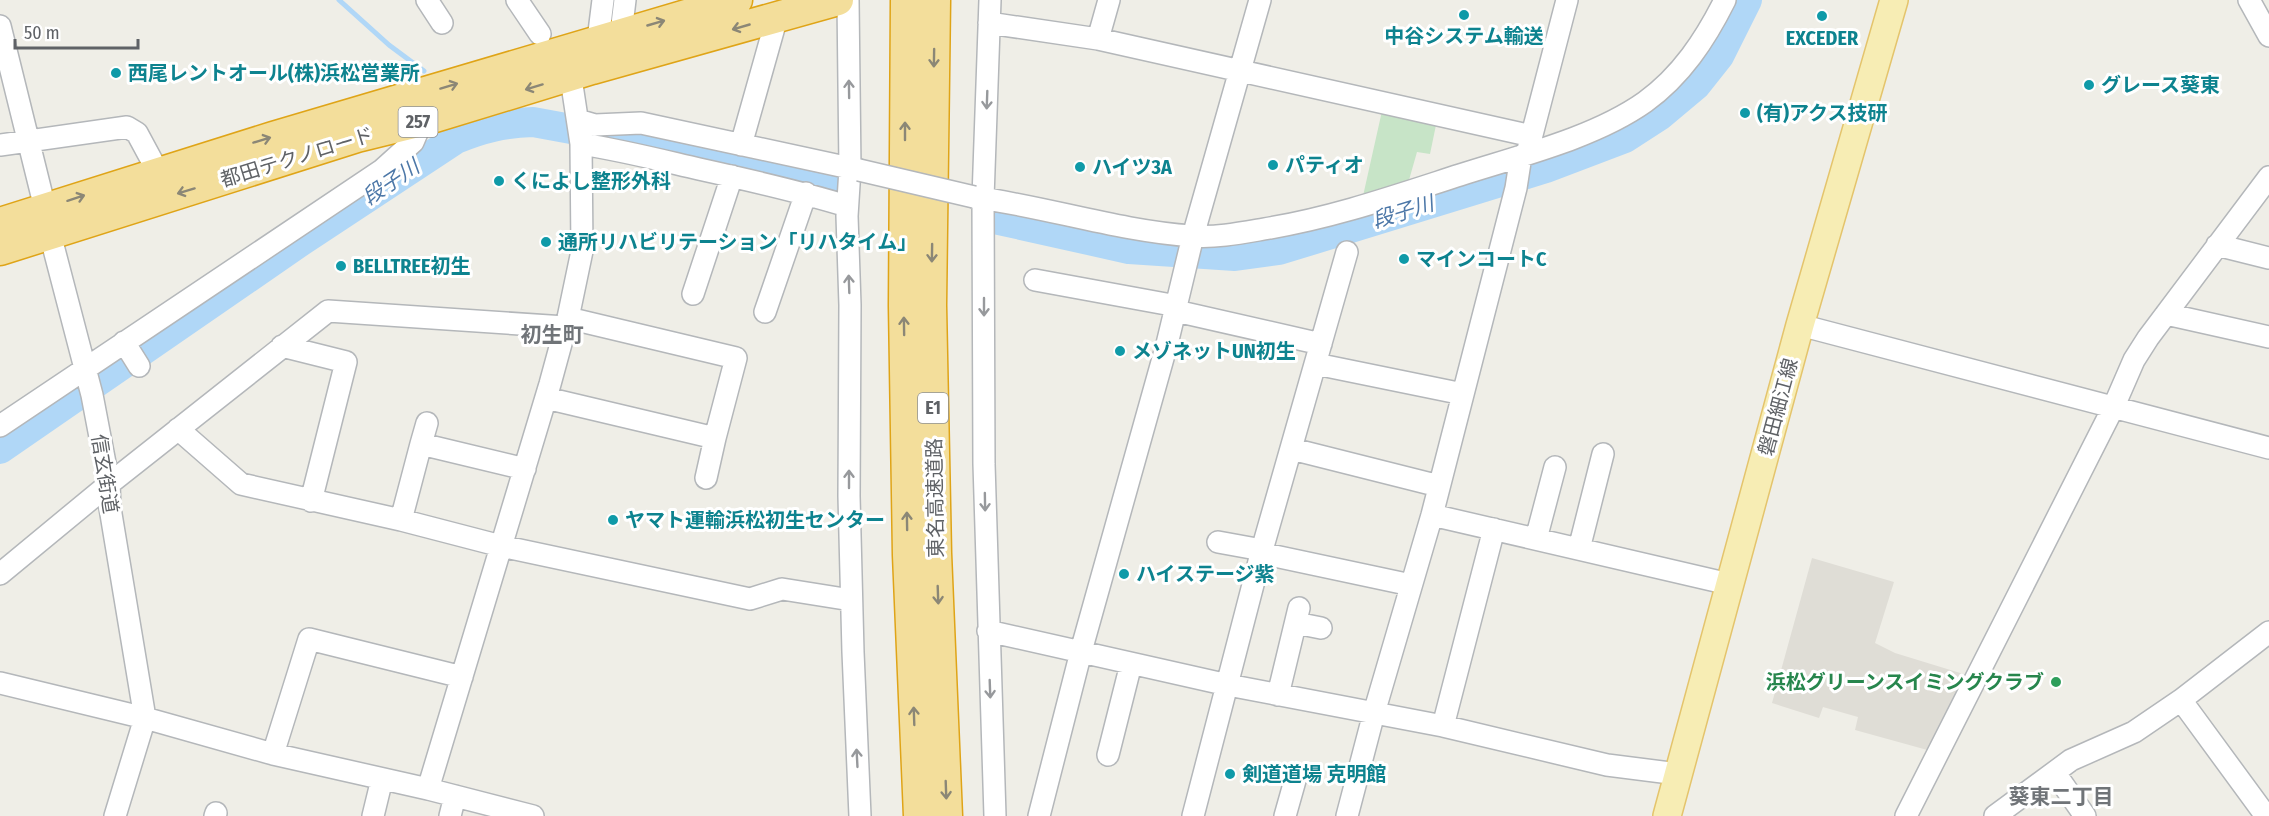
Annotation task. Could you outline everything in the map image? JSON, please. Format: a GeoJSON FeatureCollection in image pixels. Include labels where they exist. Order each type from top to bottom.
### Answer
{"type":"FeatureCollection","features":[{"type":"Feature","properties":{"kind":"highway","name":"都田テクノロード"},"geometry":{"type":"LineString","coordinates":[[0,223],[47,221],[422,121],[838,0]]}},
{"type":"Feature","properties":{"kind":"highway","name":"東名高速道路"},"geometry":{"type":"LineString","coordinates":[[906,0],[904,318],[908,555],[919,816]]}},
{"type":"Feature","properties":{"kind":"highway","name":"東名高速道路"},"geometry":{"type":"LineString","coordinates":[[935,0],[931,305],[936,553],[947,816]]}},
{"type":"Feature","properties":{"kind":"highway","name":"都田テクノロード"},"geometry":{"type":"LineString","coordinates":[[0,250],[47,221],[158,172],[721,2]]}},
{"type":"Feature","properties":{"kind":"main road","name":"磐田細江線"},"geometry":{"type":"LineString","coordinates":[[1667,816],[1800,325],[1894,0]]}},
{"type":"Feature","properties":{"kind":"street"},"geometry":{"type":"LineString","coordinates":[[428,0],[442,23]]}},
{"type":"Feature","properties":{"kind":"street"},"geometry":{"type":"LineString","coordinates":[[517,0],[540,33]]}},
{"type":"Feature","properties":{"kind":"street"},"geometry":{"type":"LineString","coordinates":[[428,789],[567,322],[582,251],[580,134],[573,93],[574,75],[613,42],[603,0]]}},
{"type":"Feature","properties":{"kind":"street"},"geometry":{"type":"LineString","coordinates":[[610,37],[625,0]]}},
{"type":"Feature","properties":{"kind":"street"},"geometry":{"type":"LineString","coordinates":[[848,0],[851,600],[860,816]]}},
{"type":"Feature","properties":{"kind":"street"},"geometry":{"type":"LineString","coordinates":[[990,0],[981,208],[984,464],[995,816]]}},
{"type":"Feature","properties":{"kind":"street"},"geometry":{"type":"LineString","coordinates":[[1098,39],[1109,0]]}},
{"type":"Feature","properties":{"kind":"street"},"geometry":{"type":"LineString","coordinates":[[1039,816],[1121,502],[1177,308],[1190,251],[1260,0]]}},
{"type":"Feature","properties":{"kind":"street"},"geometry":{"type":"LineString","coordinates":[[1347,816],[1374,713],[1432,515],[1524,153],[1567,0]]}},
{"type":"Feature","properties":{"kind":"street"},"geometry":{"type":"LineString","coordinates":[[580,134],[595,125],[641,123],[741,145],[850,186],[981,208],[1099,222],[1190,251],[1237,234],[1345,212],[1598,128],[1632,111],[1652,97],[1677,74],[1690,58],[1725,0]]}},
{"type":"Feature","properties":{"kind":"street"},"geometry":{"type":"LineString","coordinates":[[2249,0],[2269,34]]}},
{"type":"Feature","properties":{"kind":"street"},"geometry":{"type":"LineString","coordinates":[[741,145],[777,17]]}},
{"type":"Feature","properties":{"kind":"street"},"geometry":{"type":"LineString","coordinates":[[989,23],[1098,39],[1522,134],[1524,153]]}},
{"type":"Feature","properties":{"kind":"street","name":"信玄街道"},"geometry":{"type":"LineString","coordinates":[[0,26],[5,67],[27,140],[87,380],[109,484],[145,718]]}},
{"type":"Feature","properties":{"kind":"street"},"geometry":{"type":"LineString","coordinates":[[0,426],[87,380],[131,352],[381,170],[413,142],[422,121]]}},
{"type":"Feature","properties":{"kind":"street"},"geometry":{"type":"LineString","coordinates":[[0,145],[127,127],[137,133],[158,172]]}},
{"type":"Feature","properties":{"kind":"street"},"geometry":{"type":"LineString","coordinates":[[580,134],[617,150],[806,194],[850,186]]}},
{"type":"Feature","properties":{"kind":"street"},"geometry":{"type":"LineString","coordinates":[[693,294],[732,176]]}},
{"type":"Feature","properties":{"kind":"street"},"geometry":{"type":"LineString","coordinates":[[1905,816],[1933,766],[2114,406],[2134,360],[2269,177]]}},
{"type":"Feature","properties":{"kind":"street"},"geometry":{"type":"LineString","coordinates":[[765,312],[806,194]]}},
{"type":"Feature","properties":{"kind":"street"},"geometry":{"type":"LineString","coordinates":[[2217,245],[2269,258]]}},
{"type":"Feature","properties":{"kind":"street"},"geometry":{"type":"LineString","coordinates":[[1193,816],[1262,552],[1347,252]]}},
{"type":"Feature","properties":{"kind":"street"},"geometry":{"type":"LineString","coordinates":[[1035,280],[1177,308],[1319,354],[1463,394]]}},
{"type":"Feature","properties":{"kind":"street"},"geometry":{"type":"LineString","coordinates":[[0,574],[109,484],[328,311],[567,322],[736,358],[706,478]]}},
{"type":"Feature","properties":{"kind":"street"},"geometry":{"type":"LineString","coordinates":[[2166,314],[2269,337]]}},
{"type":"Feature","properties":{"kind":"street"},"geometry":{"type":"LineString","coordinates":[[1800,325],[2269,448]]}},
{"type":"Feature","properties":{"kind":"street"},"geometry":{"type":"LineString","coordinates":[[282,346],[346,362],[311,501]]}},
{"type":"Feature","properties":{"kind":"street"},"geometry":{"type":"LineString","coordinates":[[546,398],[715,438]]}},
{"type":"Feature","properties":{"kind":"street"},"geometry":{"type":"LineString","coordinates":[[401,520],[427,423]]}},
{"type":"Feature","properties":{"kind":"street"},"geometry":{"type":"LineString","coordinates":[[178,429],[241,484],[401,520],[501,546],[750,600],[782,589],[851,600]]}},
{"type":"Feature","properties":{"kind":"street"},"geometry":{"type":"LineString","coordinates":[[422,444],[525,469]]}},
{"type":"Feature","properties":{"kind":"street"},"geometry":{"type":"LineString","coordinates":[[1292,449],[1439,486]]}},
{"type":"Feature","properties":{"kind":"street"},"geometry":{"type":"LineString","coordinates":[[1579,549],[1603,454]]}},
{"type":"Feature","properties":{"kind":"street"},"geometry":{"type":"LineString","coordinates":[[1536,539],[1556,467]]}},
{"type":"Feature","properties":{"kind":"street"},"geometry":{"type":"LineString","coordinates":[[1432,515],[1729,584]]}},
{"type":"Feature","properties":{"kind":"street"},"geometry":{"type":"LineString","coordinates":[[1443,726],[1494,529]]}},
{"type":"Feature","properties":{"kind":"street"},"geometry":{"type":"LineString","coordinates":[[1218,542],[1411,585]]}},
{"type":"Feature","properties":{"kind":"street"},"geometry":{"type":"LineString","coordinates":[[1278,695],[1297,615],[1321,628]]}},
{"type":"Feature","properties":{"kind":"street"},"geometry":{"type":"LineString","coordinates":[[988,631],[1228,685],[1443,726],[1607,765],[1678,774]]}},
{"type":"Feature","properties":{"kind":"street"},"geometry":{"type":"LineString","coordinates":[[1995,816],[2071,760],[2134,732],[2269,632]]}},
{"type":"Feature","properties":{"kind":"street"},"geometry":{"type":"LineString","coordinates":[[273,754],[309,639],[462,677]]}},
{"type":"Feature","properties":{"kind":"street"},"geometry":{"type":"LineString","coordinates":[[1108,754],[1131,664]]}},
{"type":"Feature","properties":{"kind":"street"},"geometry":{"type":"LineString","coordinates":[[0,682],[145,718],[273,754],[428,789],[453,806],[533,816]]}},
{"type":"Feature","properties":{"kind":"street"},"geometry":{"type":"LineString","coordinates":[[2181,699],[2266,816]]}},
{"type":"Feature","properties":{"kind":"street"},"geometry":{"type":"LineString","coordinates":[[115,816],[145,718]]}},
{"type":"Feature","properties":{"kind":"street"},"geometry":{"type":"LineString","coordinates":[[2055,773],[2085,816]]}},
{"type":"Feature","properties":{"kind":"street"},"geometry":{"type":"LineString","coordinates":[[1285,816],[1296,777]]}},
{"type":"Feature","properties":{"kind":"street"},"geometry":{"type":"LineString","coordinates":[[373,816],[382,779]]}},
{"type":"Feature","properties":{"kind":"shaded area"},"geometry":{"type":"Polygon","coordinates":[[[1812,558],[1894,582],[1875,643],[1895,653],[1970,676],[1931,751],[1855,730],[1858,717],[1823,707],[1819,718],[1772,703],[1812,558]]]}},
{"type":"Feature","properties":{"kind":"green space"},"geometry":{"type":"Polygon","coordinates":[[[1382,111],[1436,125],[1430,154],[1417,152],[1409,180],[1363,196],[1382,111]]]}},
{"type":"Feature","properties":{"kind":"waterway"},"geometry":{"type":"LineString","coordinates":[[339,0],[389,45],[424,71]]}},
{"type":"Feature","properties":{"kind":"waterway","name":"段子川"},"geometry":{"type":"LineString","coordinates":[[990,218],[1129,249],[1235,256],[1279,250],[1546,168],[1625,138],[1659,116],[1696,85],[1719,56],[1747,0]]}},
{"type":"Feature","properties":{"kind":"waterway","name":"段子川"},"geometry":{"type":"LineString","coordinates":[[0,449],[300,242],[456,139],[475,132],[503,125],[533,122],[691,151],[759,170],[841,187]]}},
{"type":"Feature","properties":{"kind":"place","name":"中谷システム輸送"},"geometry":{"type":"Point","coordinates":[1464,15]}},
{"type":"Feature","properties":{"kind":"place","name":"EXCEDER"},"geometry":{"type":"Point","coordinates":[1822,16]}},
{"type":"Feature","properties":{"kind":"place","name":"西尾レントオール(株)浜松営業所"},"geometry":{"type":"Point","coordinates":[116,73]}},
{"type":"Feature","properties":{"kind":"place","name":"グレース葵東"},"geometry":{"type":"Point","coordinates":[2089,85]}},
{"type":"Feature","properties":{"kind":"place","name":"(有)アクス技研"},"geometry":{"type":"Point","coordinates":[1745,113]}},
{"type":"Feature","properties":{"kind":"place","name":"パティオ"},"geometry":{"type":"Point","coordinates":[1273,165]}},
{"type":"Feature","properties":{"kind":"place","name":"ハイツ3A"},"geometry":{"type":"Point","coordinates":[1080,167]}},
{"type":"Feature","properties":{"kind":"place","name":"くによし整形外科"},"geometry":{"type":"Point","coordinates":[499,181]}},
{"type":"Feature","properties":{"kind":"place","name":"通所リハビリテーション「リハタイム」"},"geometry":{"type":"Point","coordinates":[546,242]}},
{"type":"Feature","properties":{"kind":"place","name":"マインコートC"},"geometry":{"type":"Point","coordinates":[1404,259]}},
{"type":"Feature","properties":{"kind":"place","name":"BELLTREE初生"},"geometry":{"type":"Point","coordinates":[341,266]}},
{"type":"Feature","properties":{"kind":"place","name":"メゾネットUN初生"},"geometry":{"type":"Point","coordinates":[1120,351]}},
{"type":"Feature","properties":{"kind":"place","name":"ヤマト運輸浜松初生センター"},"geometry":{"type":"Point","coordinates":[613,520]}},
{"type":"Feature","properties":{"kind":"place","name":"ハイステージ紫"},"geometry":{"type":"Point","coordinates":[1124,574]}},
{"type":"Feature","properties":{"kind":"place","name":"浜松グリーンスイミングクラブ"},"geometry":{"type":"Point","coordinates":[2056,682]}},
{"type":"Feature","properties":{"kind":"place","name":"剣道道場 克明館"},"geometry":{"type":"Point","coordinates":[1230,774]}},
{"type":"Feature","properties":{"kind":"district","name":"初生町"},"geometry":{"type":"Point","coordinates":[552,335]}},
{"type":"Feature","properties":{"kind":"district","name":"葵東二丁目"},"geometry":{"type":"Point","coordinates":[2061,797]}}]}
